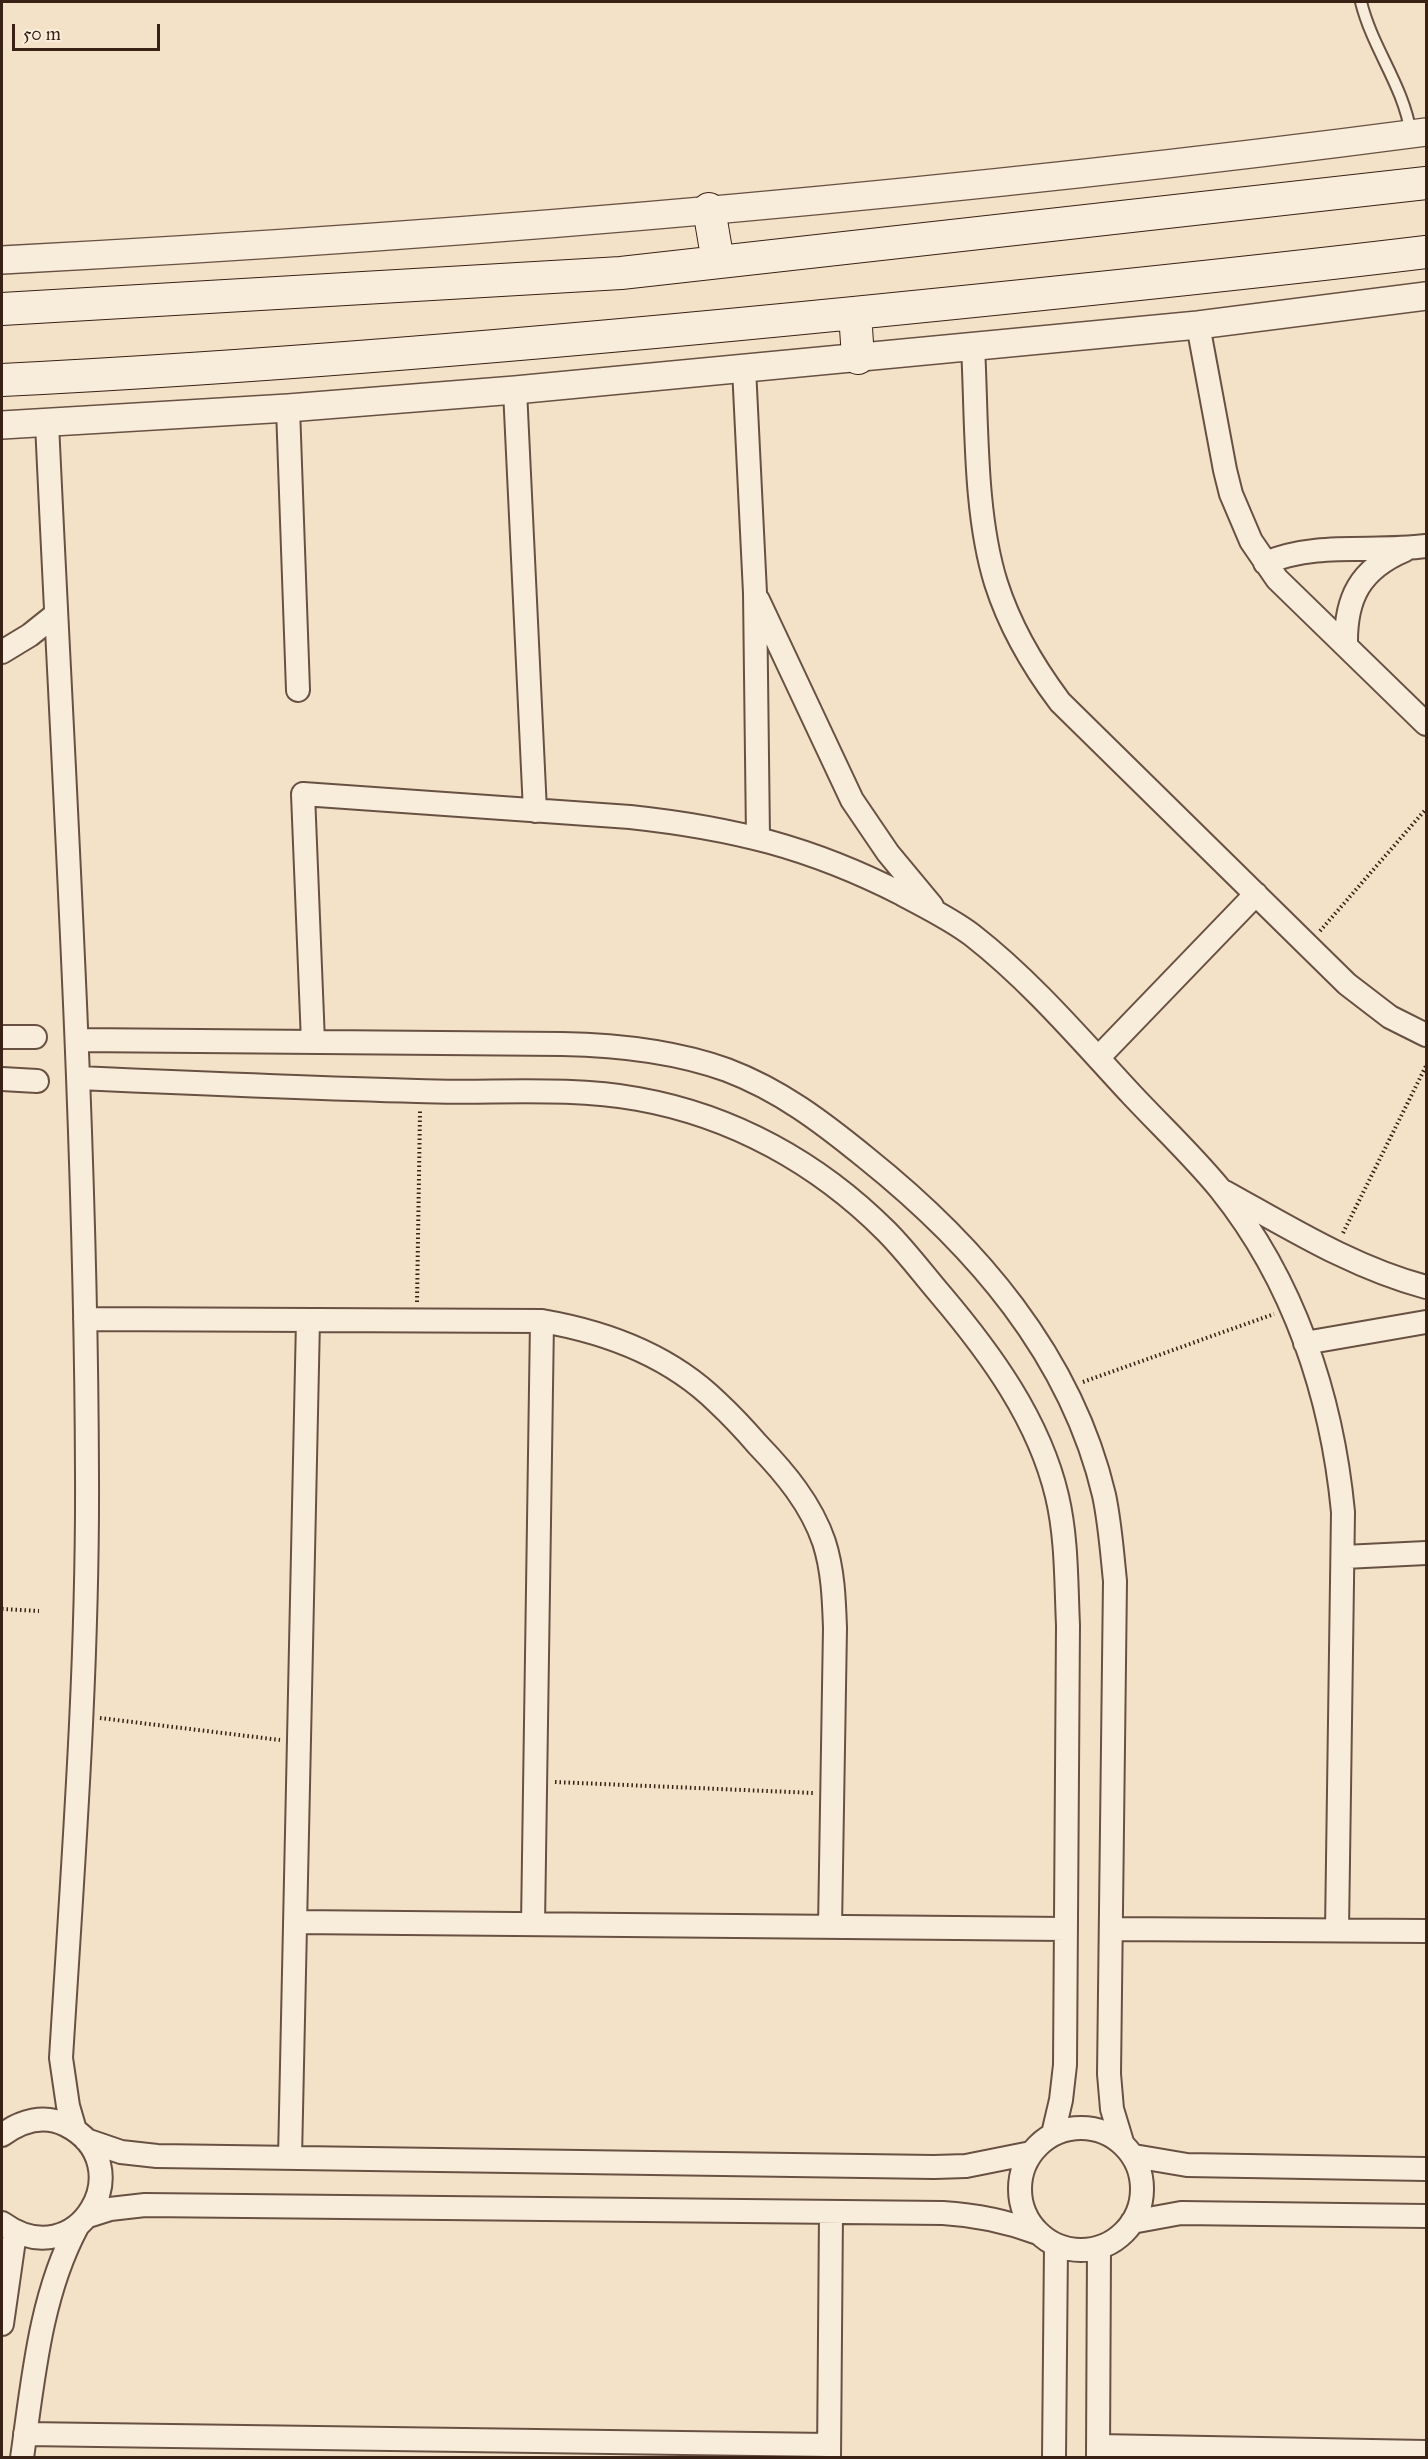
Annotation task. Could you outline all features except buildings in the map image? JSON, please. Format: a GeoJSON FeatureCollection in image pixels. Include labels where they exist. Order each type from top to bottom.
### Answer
{"type":"FeatureCollection","features":[{"type":"Feature","properties":{"kind":"main road"},"geometry":{"type":"LineString","coordinates":[[2,309],[621,273],[1426,183]]}},
{"type":"Feature","properties":{"kind":"main road"},"geometry":{"type":"LineString","coordinates":[[709,209],[718,262]]}},
{"type":"Feature","properties":{"kind":"main road"},"geometry":{"type":"LineString","coordinates":[[2,380],[188,370],[530,344],[855,313],[1426,252]]}},
{"type":"Feature","properties":{"kind":"main road"},"geometry":{"type":"LineString","coordinates":[[855,313],[858,358]]}},
{"type":"Feature","properties":{"kind":"street"},"geometry":{"type":"LineString","coordinates":[[2,260],[253,244],[709,209],[916,190],[1419,133]]}},
{"type":"Feature","properties":{"kind":"street"},"geometry":{"type":"LineString","coordinates":[[2,425],[288,408],[515,390],[1198,325],[1426,296]]}},
{"type":"Feature","properties":{"kind":"street"},"geometry":{"type":"LineString","coordinates":[[1198,325],[1231,494],[1240,518],[1265,562],[1277,579],[1426,723]]}},
{"type":"Feature","properties":{"kind":"street"},"geometry":{"type":"LineString","coordinates":[[973,347],[982,512],[987,550],[1007,615],[1040,675],[1060,702],[1347,984],[1390,1017],[1426,1035]]}},
{"type":"Feature","properties":{"kind":"street"},"geometry":{"type":"LineString","coordinates":[[744,368],[755,593],[758,838]]}},
{"type":"Feature","properties":{"kind":"street"},"geometry":{"type":"LineString","coordinates":[[515,390],[535,811]]}},
{"type":"Feature","properties":{"kind":"street"},"geometry":{"type":"LineString","coordinates":[[288,408],[298,690]]}},
{"type":"Feature","properties":{"kind":"street"},"geometry":{"type":"LineString","coordinates":[[22,2457],[45,2310],[57,2267],[96,2202],[100,2186],[100,2169],[95,2153],[81,2135],[68,2106],[61,2058],[81,1716],[87,1477],[79,1078],[46,423]]}},
{"type":"Feature","properties":{"kind":"street"},"geometry":{"type":"LineString","coordinates":[[1265,562],[1285,554],[1314,549],[1418,547]]}},
{"type":"Feature","properties":{"kind":"street"},"geometry":{"type":"LineString","coordinates":[[1346,646],[1346,621],[1352,596],[1366,575],[1386,558],[1418,547]]}},
{"type":"Feature","properties":{"kind":"street"},"geometry":{"type":"LineString","coordinates":[[755,593],[852,800],[888,853],[938,913]]}},
{"type":"Feature","properties":{"kind":"street"},"geometry":{"type":"LineString","coordinates":[[2,652],[30,635],[55,615]]}},
{"type":"Feature","properties":{"kind":"street"},"geometry":{"type":"LineString","coordinates":[[313,1042],[303,795],[673,822],[758,838],[852,869],[938,913],[969,933],[998,957],[1098,1058],[1219,1188],[1253,1236],[1292,1308],[1305,1343],[1329,1422],[1338,1467],[1344,1557],[1337,1930]]}},
{"type":"Feature","properties":{"kind":"street"},"geometry":{"type":"LineString","coordinates":[[1098,1058],[1256,894]]}},
{"type":"Feature","properties":{"kind":"street"},"geometry":{"type":"LineString","coordinates":[[2,1037],[35,1038]]}},
{"type":"Feature","properties":{"kind":"street"},"geometry":{"type":"LineString","coordinates":[[2,2324],[8,2228],[31,2238],[47,2238],[62,2235],[82,2222],[110,2209],[145,2205],[976,2215],[1008,2222],[1077,2250],[1099,2248],[1118,2238],[1132,2222],[1141,2201],[1142,2190],[1142,2178],[1112,2109],[1110,2083],[1115,1623],[1112,1549],[1104,1496],[1093,1455],[1066,1389],[1046,1353],[1014,1306],[941,1223],[897,1183],[823,1124],[773,1090],[727,1070],[674,1055],[618,1046],[77,1040]]}},
{"type":"Feature","properties":{"kind":"street"},"geometry":{"type":"LineString","coordinates":[[79,1078],[421,1091],[571,1093],[636,1098],[700,1114],[760,1138],[818,1172],[886,1231],[966,1323],[1004,1376],[1036,1435],[1057,1496],[1066,1560],[1068,1625],[1065,2065],[1061,2100],[1053,2133]]}},
{"type":"Feature","properties":{"kind":"street"},"geometry":{"type":"LineString","coordinates":[[2,1079],[37,1081]]}},
{"type":"Feature","properties":{"kind":"street"},"geometry":{"type":"LineString","coordinates":[[1219,1188],[1334,1253],[1373,1270],[1426,1287]]}},
{"type":"Feature","properties":{"kind":"street"},"geometry":{"type":"LineString","coordinates":[[85,1319],[542,1320],[617,1339],[653,1356],[686,1376],[716,1401],[779,1467],[805,1502],[824,1542],[834,1584],[835,1628],[830,1926]]}},
{"type":"Feature","properties":{"kind":"street"},"geometry":{"type":"LineString","coordinates":[[290,2158],[308,1320]]}},
{"type":"Feature","properties":{"kind":"street"},"geometry":{"type":"LineString","coordinates":[[532,1924],[542,1320]]}},
{"type":"Feature","properties":{"kind":"street"},"geometry":{"type":"LineString","coordinates":[[1305,1343],[1426,1322]]}},
{"type":"Feature","properties":{"kind":"street"},"geometry":{"type":"LineString","coordinates":[[1344,1557],[1426,1553]]}},
{"type":"Feature","properties":{"kind":"street"},"geometry":{"type":"LineString","coordinates":[[295,1922],[1066,1929]]}},
{"type":"Feature","properties":{"kind":"street"},"geometry":{"type":"LineString","coordinates":[[1111,1929],[1426,1931]]}},
{"type":"Feature","properties":{"kind":"street"},"geometry":{"type":"LineString","coordinates":[[2,2135],[27,2121],[44,2119],[60,2122],[81,2135],[121,2152],[139,2155],[290,2158],[934,2167],[966,2166],[1031,2153]]}},
{"type":"Feature","properties":{"kind":"street"},"geometry":{"type":"LineString","coordinates":[[1054,2457],[1047,2239],[1026,2215],[1020,2194],[1022,2173],[1031,2153],[1053,2133],[1076,2127],[1101,2130],[1128,2149],[1187,2165],[1426,2169]]}},
{"type":"Feature","properties":{"kind":"street"},"geometry":{"type":"LineString","coordinates":[[25,2434],[256,2448],[829,2451],[831,2212]]}},
{"type":"Feature","properties":{"kind":"street"},"geometry":{"type":"LineString","coordinates":[[1132,2222],[1181,2213],[1426,2216]]}},
{"type":"Feature","properties":{"kind":"street"},"geometry":{"type":"LineString","coordinates":[[1099,2248],[1098,2452],[1332,2454],[1426,2452]]}},
{"type":"Feature","properties":{"kind":"lane"},"geometry":{"type":"LineString","coordinates":[[1361,2],[1371,35],[1419,133]]}},
{"type":"Feature","properties":{"kind":"path"},"geometry":{"type":"LineString","coordinates":[[1308,945],[1426,809]]}},
{"type":"Feature","properties":{"kind":"path"},"geometry":{"type":"LineString","coordinates":[[1334,1253],[1426,1066]]}},
{"type":"Feature","properties":{"kind":"path"},"geometry":{"type":"LineString","coordinates":[[417,1321],[421,1091]]}},
{"type":"Feature","properties":{"kind":"path"},"geometry":{"type":"LineString","coordinates":[[1066,1389],[1292,1308]]}},
{"type":"Feature","properties":{"kind":"path"},"geometry":{"type":"LineString","coordinates":[[2,1609],[39,1611]]}},
{"type":"Feature","properties":{"kind":"path"},"geometry":{"type":"LineString","coordinates":[[81,1716],[299,1742]]}},
{"type":"Feature","properties":{"kind":"path"},"geometry":{"type":"LineString","coordinates":[[535,1781],[832,1794]]}}]}
